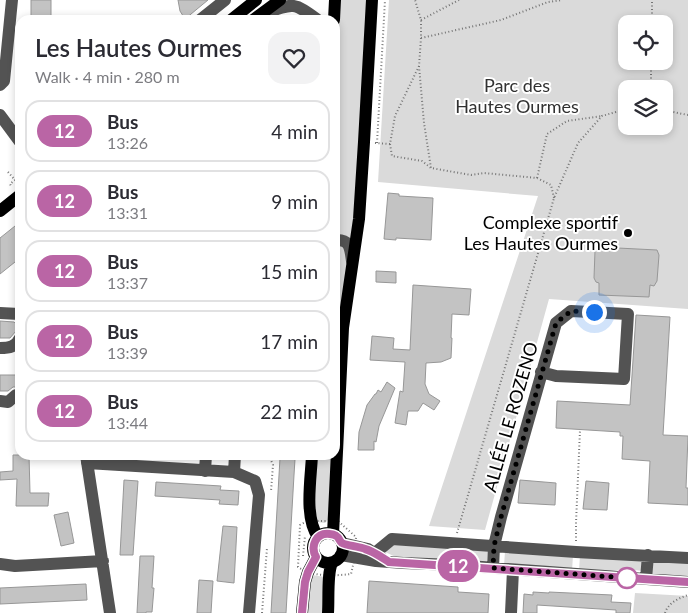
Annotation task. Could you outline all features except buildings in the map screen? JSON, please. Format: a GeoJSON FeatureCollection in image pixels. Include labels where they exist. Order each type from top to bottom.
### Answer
{"type":"FeatureCollection","features":[{"type":"Feature","properties":{"kind":"main road"},"geometry":{"type":"LineString","coordinates":[[237,15],[256,0]]}},
{"type":"Feature","properties":{"kind":"main road"},"geometry":{"type":"LineString","coordinates":[[260,15],[280,0]]}},
{"type":"Feature","properties":{"kind":"main road"},"geometry":{"type":"LineString","coordinates":[[334,15],[335,0]]}},
{"type":"Feature","properties":{"kind":"main road"},"geometry":{"type":"LineString","coordinates":[[340,424],[342,341],[359,219],[372,0]]}},
{"type":"Feature","properties":{"kind":"main road"},"geometry":{"type":"LineString","coordinates":[[0,211],[15,199]]}},
{"type":"Feature","properties":{"kind":"main road"},"geometry":{"type":"LineString","coordinates":[[312,460],[309,504],[314,532],[318,537]]}},
{"type":"Feature","properties":{"kind":"main road"},"geometry":{"type":"LineString","coordinates":[[328,613],[329,573],[337,549],[339,460]]}},
{"type":"Feature","properties":{"kind":"main road"},"geometry":{"type":"LineString","coordinates":[[325,534],[337,549],[321,562],[316,557],[313,547],[318,537],[325,534]]}},
{"type":"Feature","properties":{"kind":"main road"},"geometry":{"type":"LineString","coordinates":[[302,613],[305,582],[316,557]]}},
{"type":"Feature","properties":{"kind":"street"},"geometry":{"type":"LineString","coordinates":[[0,85],[4,81],[12,0]]}},
{"type":"Feature","properties":{"kind":"street"},"geometry":{"type":"LineString","coordinates":[[206,15],[226,0]]}},
{"type":"Feature","properties":{"kind":"street"},"geometry":{"type":"LineString","coordinates":[[262,15],[288,5],[300,8],[310,15]]}},
{"type":"Feature","properties":{"kind":"street"},"geometry":{"type":"LineString","coordinates":[[0,115],[15,135]]}},
{"type":"Feature","properties":{"kind":"street"},"geometry":{"type":"LineString","coordinates":[[340,240],[345,241],[350,246],[352,262]]}},
{"type":"Feature","properties":{"kind":"street","name":"ALLÉE LE ROZENO"},"geometry":{"type":"LineString","coordinates":[[493,568],[494,546],[501,517],[541,372],[556,323],[571,311],[628,314],[624,379],[556,376],[541,372]]}},
{"type":"Feature","properties":{"kind":"street"},"geometry":{"type":"LineString","coordinates":[[0,314],[15,314]]}},
{"type":"Feature","properties":{"kind":"street"},"geometry":{"type":"LineString","coordinates":[[0,348],[10,348],[15,344]]}},
{"type":"Feature","properties":{"kind":"street"},"geometry":{"type":"LineString","coordinates":[[0,401],[8,402],[15,396]]}},
{"type":"Feature","properties":{"kind":"street"},"geometry":{"type":"LineString","coordinates":[[86,460],[110,613]]}},
{"type":"Feature","properties":{"kind":"street"},"geometry":{"type":"LineString","coordinates":[[96,460],[205,471],[234,472],[255,481],[258,495],[249,613]]}},
{"type":"Feature","properties":{"kind":"street"},"geometry":{"type":"LineString","coordinates":[[205,471],[206,460]]}},
{"type":"Feature","properties":{"kind":"street"},"geometry":{"type":"LineString","coordinates":[[234,472],[235,460]]}},
{"type":"Feature","properties":{"kind":"street"},"geometry":{"type":"LineString","coordinates":[[375,553],[392,539],[688,558]]}},
{"type":"Feature","properties":{"kind":"street"},"geometry":{"type":"LineString","coordinates":[[337,549],[368,549],[389,562]]}},
{"type":"Feature","properties":{"kind":"street"},"geometry":{"type":"LineString","coordinates":[[337,549],[389,562],[688,582]]}},
{"type":"Feature","properties":{"kind":"street"},"geometry":{"type":"LineString","coordinates":[[646,579],[648,555]]}},
{"type":"Feature","properties":{"kind":"street"},"geometry":{"type":"LineString","coordinates":[[0,564],[16,566],[103,561]]}},
{"type":"Feature","properties":{"kind":"street"},"geometry":{"type":"LineString","coordinates":[[511,613],[513,570]]}},
{"type":"Feature","properties":{"kind":"path"},"geometry":{"type":"LineString","coordinates":[[385,0],[377,143],[390,144]]}},
{"type":"Feature","properties":{"kind":"path"},"geometry":{"type":"LineString","coordinates":[[415,0],[422,20],[419,66],[424,123],[431,168]]}},
{"type":"Feature","properties":{"kind":"path"},"geometry":{"type":"LineString","coordinates":[[422,20],[459,0]]}},
{"type":"Feature","properties":{"kind":"path"},"geometry":{"type":"LineString","coordinates":[[421,38],[501,20],[548,2],[562,0]]}},
{"type":"Feature","properties":{"kind":"path"},"geometry":{"type":"LineString","coordinates":[[652,0],[652,15]]}},
{"type":"Feature","properties":{"kind":"path"},"geometry":{"type":"LineString","coordinates":[[419,66],[395,116],[390,144],[392,156],[422,161],[431,168],[471,175],[484,172],[538,178],[551,185],[554,198]]}},
{"type":"Feature","properties":{"kind":"path"},"geometry":{"type":"LineString","coordinates":[[538,178],[547,134],[567,121],[602,116],[618,111]]}},
{"type":"Feature","properties":{"kind":"path"},"geometry":{"type":"LineString","coordinates":[[673,112],[688,115]]}},
{"type":"Feature","properties":{"kind":"path"},"geometry":{"type":"LineString","coordinates":[[458,528],[554,198],[578,143],[602,116]]}},
{"type":"Feature","properties":{"kind":"path"},"geometry":{"type":"LineString","coordinates":[[8,172],[15,180],[10,184],[15,190]]}},
{"type":"Feature","properties":{"kind":"path"},"geometry":{"type":"LineString","coordinates":[[576,552],[580,430]]}},
{"type":"Feature","properties":{"kind":"path"},"geometry":{"type":"LineString","coordinates":[[665,613],[666,608],[678,599],[688,595]]}},
{"type":"Feature","properties":{"kind":"green space"},"geometry":{"type":"Polygon","coordinates":[[[338,0],[368,0],[352,244],[340,239],[340,15],[337,15],[338,0]]]}},
{"type":"Feature","properties":{"kind":"green space","name":"Parc des Hautes Ourmes"},"geometry":{"type":"Polygon","coordinates":[[[389,0],[688,0],[688,309],[549,299],[485,530],[429,526],[538,196],[378,182],[389,0]]]}},
{"type":"Feature","properties":{"kind":"green space"},"geometry":{"type":"Polygon","coordinates":[[[340,246],[348,249],[340,332],[340,246]]]}},
{"type":"Feature","properties":{"kind":"green space"},"geometry":{"type":"Polygon","coordinates":[[[315,460],[332,460],[328,520],[325,523],[316,522],[315,460]]]}},
{"type":"Feature","properties":{"kind":"green space"},"geometry":{"type":"Polygon","coordinates":[[[390,544],[488,549],[487,565],[402,560],[381,550],[390,544]]]}},
{"type":"Feature","properties":{"kind":"green space"},"geometry":{"type":"Polygon","coordinates":[[[505,551],[573,555],[572,571],[504,566],[505,551]]]}},
{"type":"Feature","properties":{"kind":"green space"},"geometry":{"type":"Polygon","coordinates":[[[580,555],[644,560],[643,571],[625,569],[602,572],[579,571],[580,555]]]}},
{"type":"Feature","properties":{"kind":"green space"},"geometry":{"type":"Polygon","coordinates":[[[652,559],[688,561],[688,577],[651,575],[652,559]]]}},
{"type":"Feature","properties":{"kind":"green space"},"geometry":{"type":"Polygon","coordinates":[[[312,575],[325,577],[323,613],[306,613],[312,575]]]}},
{"type":"Feature","properties":{"kind":"green space"},"geometry":{"type":"Polygon","coordinates":[[[635,593],[688,596],[688,613],[633,613],[635,593]]]}},
{"type":"Feature","properties":{"kind":"bus line","name":"12"},"geometry":{"type":"LineString","coordinates":[[302,613],[305,582],[316,557],[313,547],[318,537],[325,534],[333,534],[342,544],[368,549],[389,562],[688,582]]}},
{"type":"Feature","properties":{"kind":"place","name":"Complexe sportif Les Hautes Ourmes"},"geometry":{"type":"Point","coordinates":[628,233]}},
{"type":"Feature","properties":{"kind":"route"},"geometry":{"type":"LineString","coordinates":[[594,312],[571,311],[556,323],[501,517],[494,546],[493,568],[627,578]]}}]}
